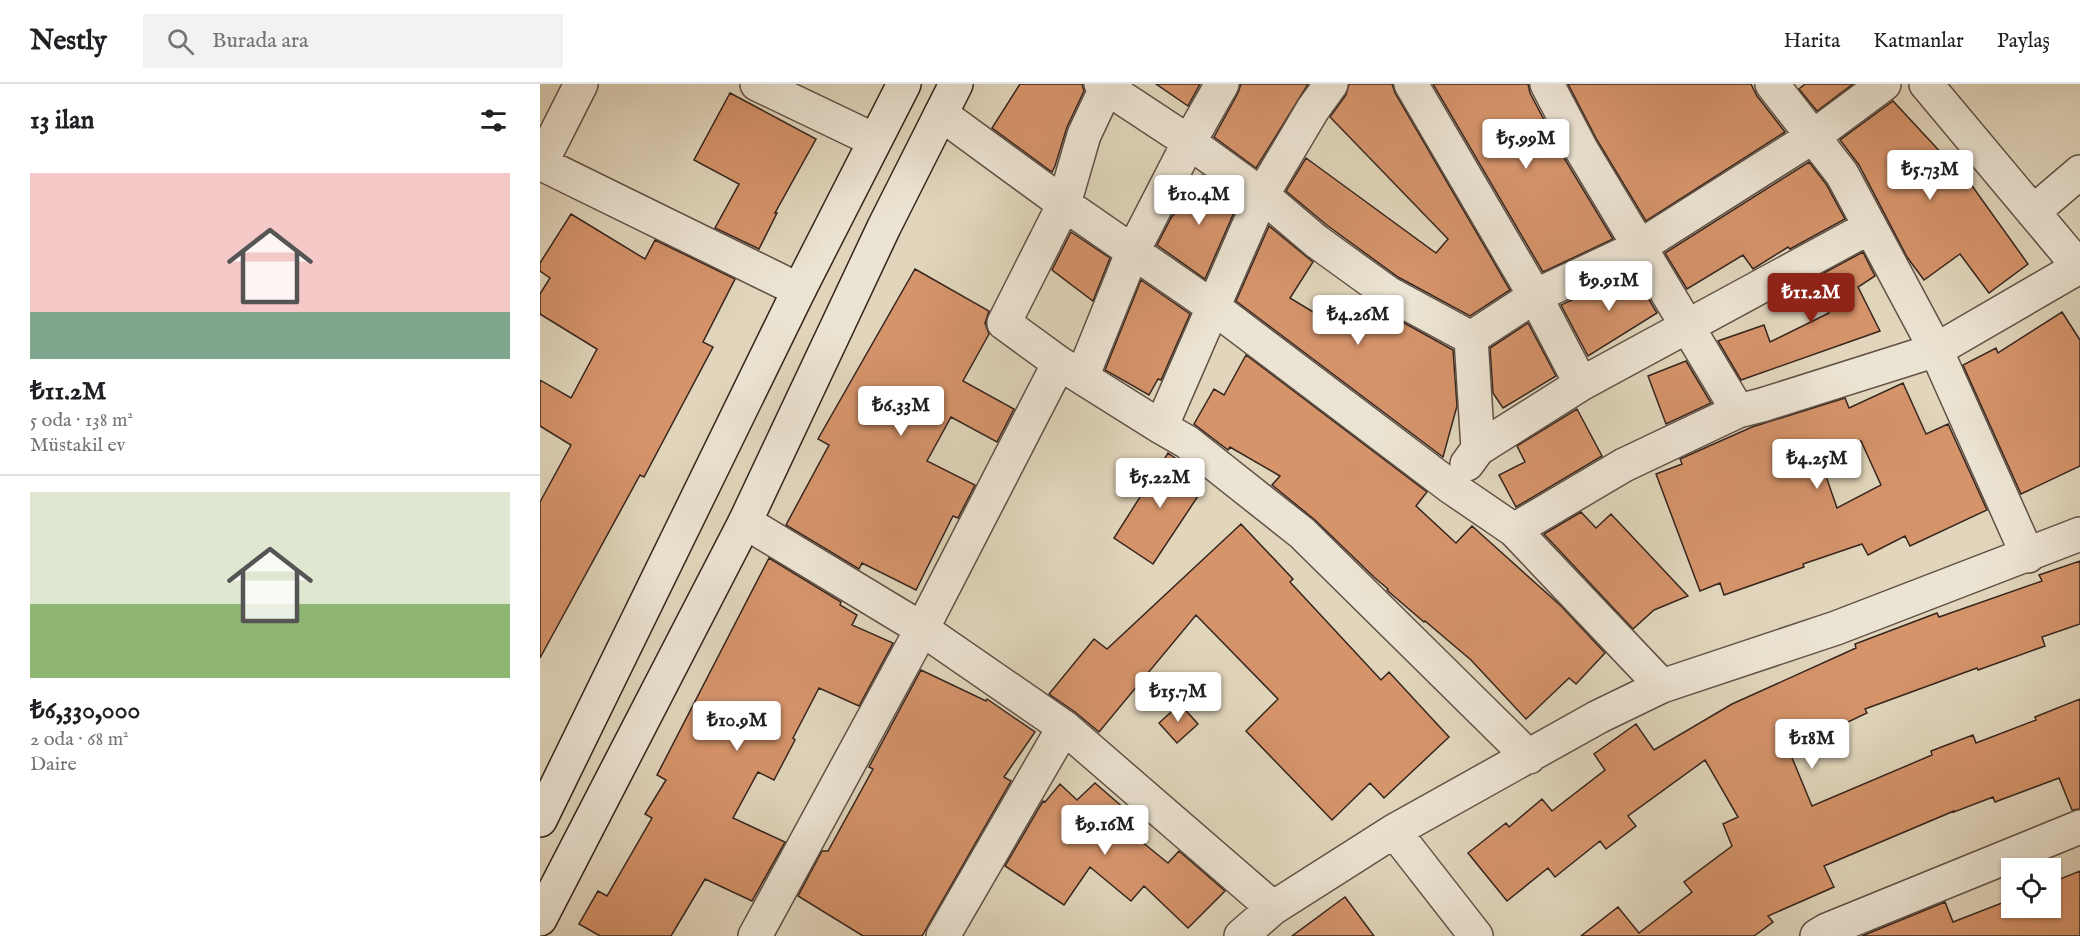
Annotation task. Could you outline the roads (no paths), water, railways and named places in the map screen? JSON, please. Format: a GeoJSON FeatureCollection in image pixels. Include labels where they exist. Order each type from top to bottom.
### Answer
{"type":"FeatureCollection","features":[{"type":"Feature","properties":{"kind":"street"},"geometry":{"type":"LineString","coordinates":[[581,84],[540,164],[799,290]]}},
{"type":"Feature","properties":{"kind":"street"},"geometry":{"type":"LineString","coordinates":[[757,84],[874,141]]}},
{"type":"Feature","properties":{"kind":"street"},"geometry":{"type":"LineString","coordinates":[[540,819],[799,290],[904,84]]}},
{"type":"Feature","properties":{"kind":"street"},"geometry":{"type":"LineString","coordinates":[[540,919],[745,522],[884,227],[956,84]]}},
{"type":"Feature","properties":{"kind":"street"},"geometry":{"type":"LineString","coordinates":[[755,936],[922,630],[1070,370],[1188,141],[1222,84]]}},
{"type":"Feature","properties":{"kind":"street"},"geometry":{"type":"LineString","coordinates":[[1161,427],[1262,195],[1330,84]]}},
{"type":"Feature","properties":{"kind":"street"},"geometry":{"type":"LineString","coordinates":[[1411,84],[1535,296],[1581,384]]}},
{"type":"Feature","properties":{"kind":"street"},"geometry":{"type":"LineString","coordinates":[[1547,84],[1581,149],[1688,324],[1738,411]]}},
{"type":"Feature","properties":{"kind":"street"},"geometry":{"type":"LineString","coordinates":[[1772,84],[1842,174],[1936,350],[2028,556]]}},
{"type":"Feature","properties":{"kind":"street"},"geometry":{"type":"LineString","coordinates":[[1470,338],[1535,296],[1639,247],[1814,136],[1884,84]]}},
{"type":"Feature","properties":{"kind":"street"},"geometry":{"type":"LineString","coordinates":[[1514,530],[1624,465],[1738,411],[1936,350],[2080,267],[1926,84]]}},
{"type":"Feature","properties":{"kind":"street"},"geometry":{"type":"LineString","coordinates":[[1470,338],[1388,293],[1316,241],[1262,195],[1105,85],[1084,135],[1064,204],[1004,323],[1070,370],[1187,442],[1302,533],[1529,757]]}},
{"type":"Feature","properties":{"kind":"street"},"geometry":{"type":"LineString","coordinates":[[941,114],[1064,204],[1213,308],[1450,487],[1514,530],[1662,686]]}},
{"type":"Feature","properties":{"kind":"street"},"geometry":{"type":"LineString","coordinates":[[2033,212],[2080,172]]}},
{"type":"Feature","properties":{"kind":"street"},"geometry":{"type":"LineString","coordinates":[[1450,487],[1478,449],[1581,384],[1870,227]]}},
{"type":"Feature","properties":{"kind":"street"},"geometry":{"type":"LineString","coordinates":[[1470,338],[1478,449]]}},
{"type":"Feature","properties":{"kind":"street"},"geometry":{"type":"LineString","coordinates":[[745,522],[922,630],[1064,727],[1274,908]]}},
{"type":"Feature","properties":{"kind":"street"},"geometry":{"type":"LineString","coordinates":[[1241,936],[1274,908],[1394,831],[1599,717],[1662,686],[1836,628],[2028,556],[2080,534]]}},
{"type":"Feature","properties":{"kind":"street"},"geometry":{"type":"LineString","coordinates":[[943,936],[1064,727]]}},
{"type":"Feature","properties":{"kind":"street"},"geometry":{"type":"LineString","coordinates":[[1825,934],[2080,827]]}},
{"type":"Feature","properties":{"kind":"street"},"geometry":{"type":"LineString","coordinates":[[1394,831],[1476,936]]}}]}
